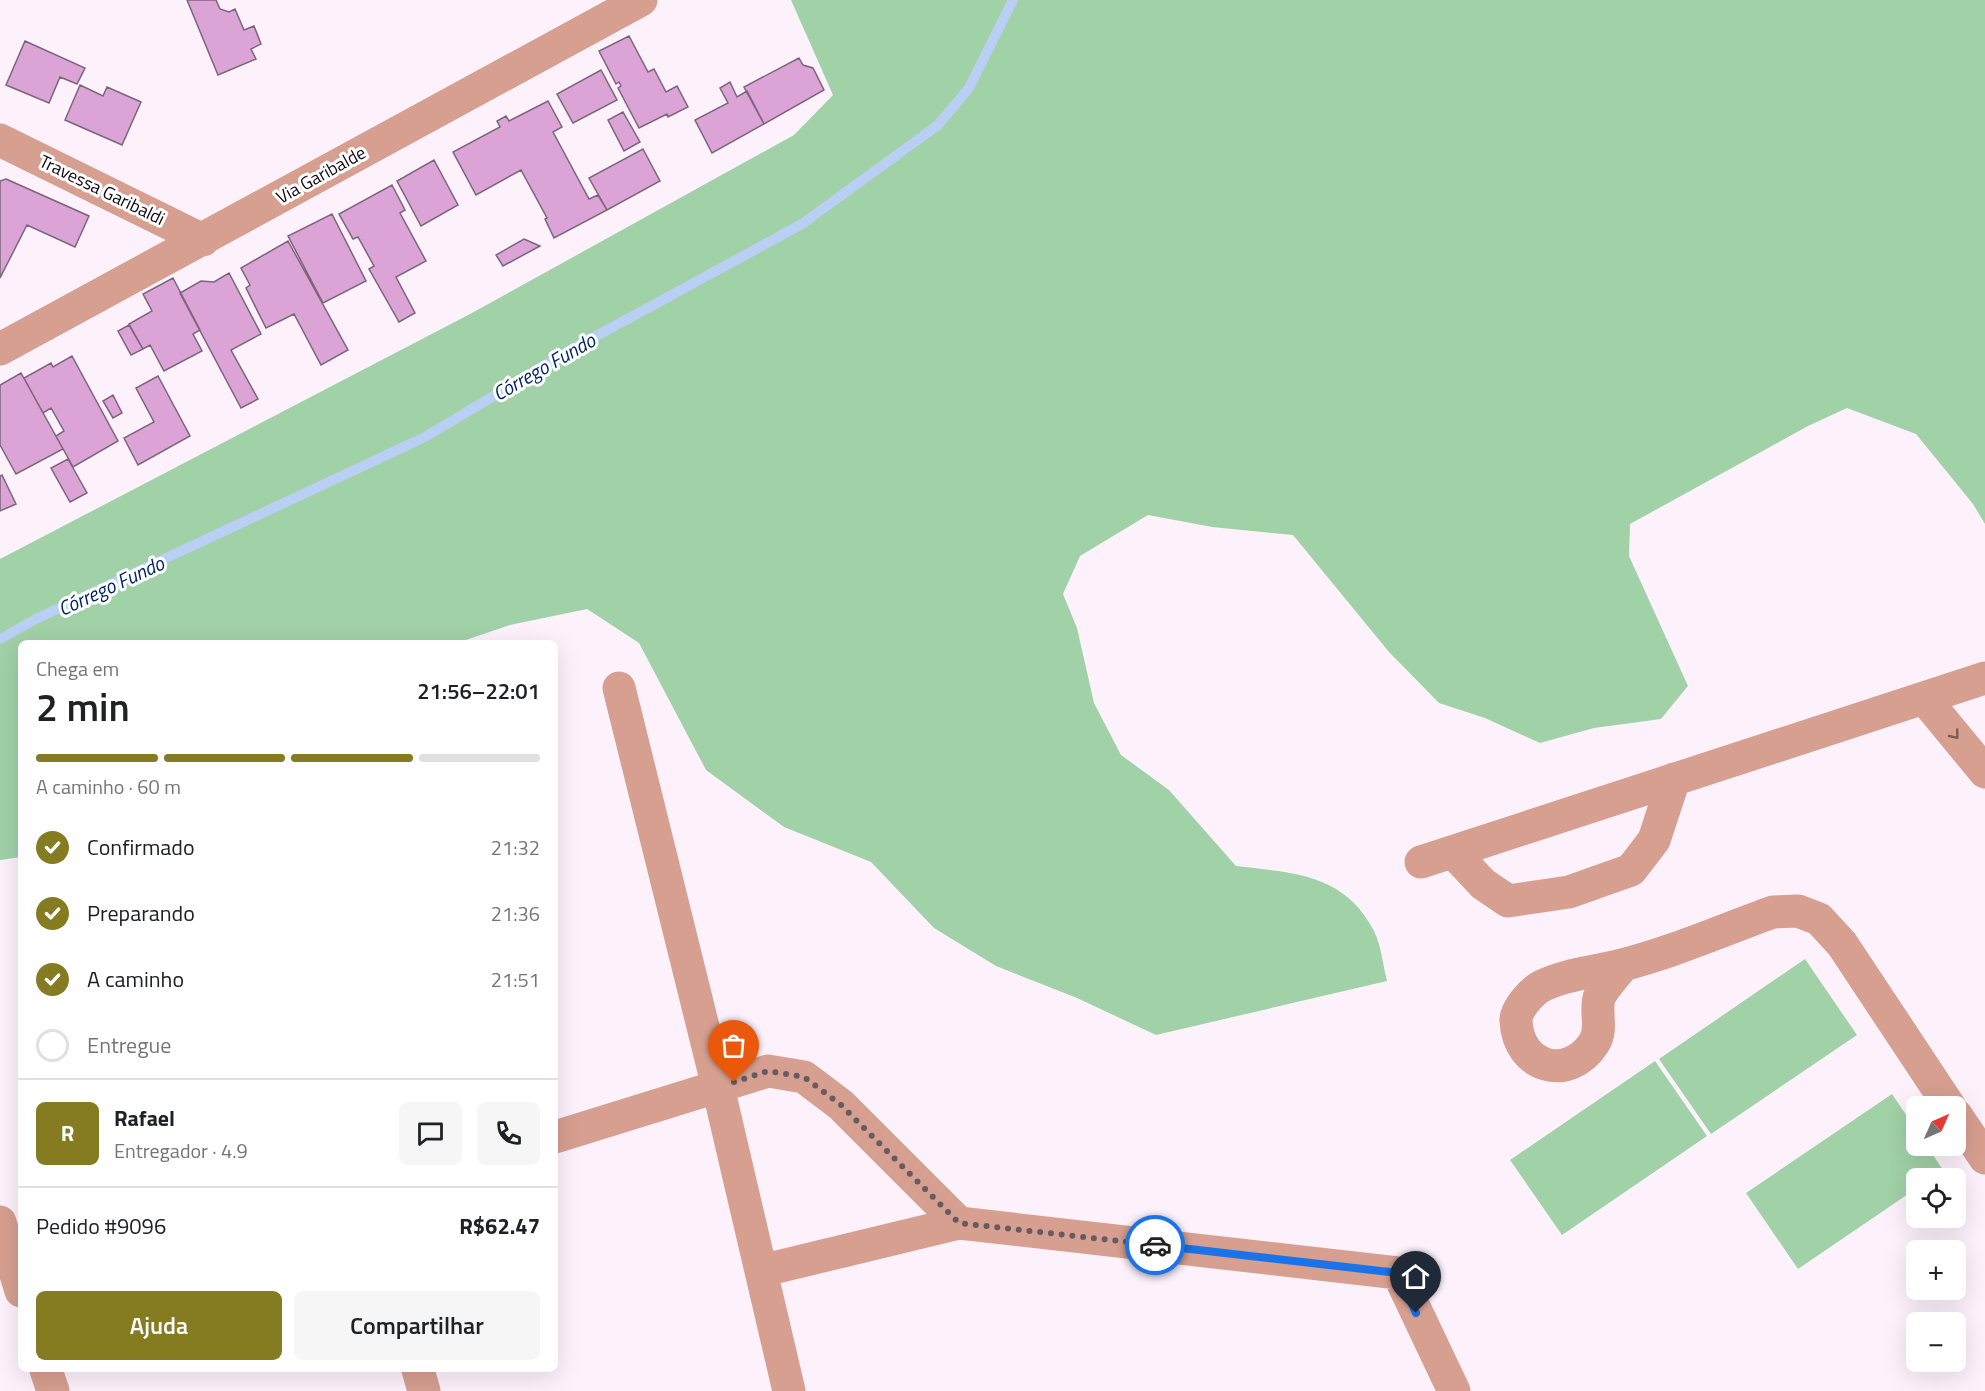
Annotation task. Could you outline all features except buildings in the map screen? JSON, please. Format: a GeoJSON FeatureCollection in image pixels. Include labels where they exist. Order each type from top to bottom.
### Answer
{"type":"FeatureCollection","features":[{"type":"Feature","properties":{"kind":"street","name":"Via Garibalde"},"geometry":{"type":"LineString","coordinates":[[0,349],[641,0]]}},
{"type":"Feature","properties":{"kind":"street","name":"Travessa Garibaldi"},"geometry":{"type":"LineString","coordinates":[[0,140],[203,240]]}},
{"type":"Feature","properties":{"kind":"street"},"geometry":{"type":"LineString","coordinates":[[1421,862],[1985,678]]}},
{"type":"Feature","properties":{"kind":"street"},"geometry":{"type":"LineString","coordinates":[[619,688],[718,1088],[789,1391]]}},
{"type":"Feature","properties":{"kind":"street"},"geometry":{"type":"LineString","coordinates":[[1924,698],[1985,772]]}},
{"type":"Feature","properties":{"kind":"street"},"geometry":{"type":"LineString","coordinates":[[1453,852],[1483,884],[1508,901],[1569,892],[1631,870],[1654,840],[1674,780]]}},
{"type":"Feature","properties":{"kind":"street"},"geometry":{"type":"LineString","coordinates":[[1623,965],[1773,912],[1798,911],[1819,919],[1842,944],[1943,1096]]}},
{"type":"Feature","properties":{"kind":"street"},"geometry":{"type":"LineString","coordinates":[[558,1136],[768,1071],[804,1077],[841,1105],[959,1223]]}},
{"type":"Feature","properties":{"kind":"street"},"geometry":{"type":"LineString","coordinates":[[1966,1130],[1985,1158]]}},
{"type":"Feature","properties":{"kind":"street"},"geometry":{"type":"LineString","coordinates":[[0,1222],[18,1281]]}},
{"type":"Feature","properties":{"kind":"street"},"geometry":{"type":"LineString","coordinates":[[777,1268],[959,1223],[1398,1273],[1454,1391]]}},
{"type":"Feature","properties":{"kind":"street"},"geometry":{"type":"LineString","coordinates":[[0,1310],[18,1304]]}},
{"type":"Feature","properties":{"kind":"street"},"geometry":{"type":"LineString","coordinates":[[47,1372],[53,1391]]}},
{"type":"Feature","properties":{"kind":"street"},"geometry":{"type":"LineString","coordinates":[[419,1372],[424,1391]]}},
{"type":"Feature","properties":{"kind":"green space"},"geometry":{"type":"Polygon","coordinates":[[[791,0],[1985,0],[1985,524],[1973,504],[1916,434],[1847,408],[1808,426],[1630,524],[1629,556],[1688,686],[1661,719],[1594,728],[1540,743],[1485,718],[1439,703],[1389,652],[1293,535],[1212,527],[1148,515],[1080,556],[1063,594],[1077,628],[1094,703],[1121,755],[1169,790],[1236,866],[1297,874],[1315,879],[1348,897],[1362,912],[1374,931],[1387,981],[1156,1035],[1077,998],[996,966],[934,928],[871,862],[784,827],[706,770],[639,643],[587,609],[510,625],[466,640],[18,640],[18,857],[0,860],[0,559],[470,314],[794,135],[833,95],[791,0]]]}},
{"type":"Feature","properties":{"kind":"green space"},"geometry":{"type":"Polygon","coordinates":[[[1805,959],[1857,1035],[1711,1134],[1659,1059],[1805,959]]]}},
{"type":"Feature","properties":{"kind":"green space"},"geometry":{"type":"Polygon","coordinates":[[[1655,1061],[1707,1136],[1562,1235],[1510,1160],[1655,1061]]]}},
{"type":"Feature","properties":{"kind":"green space"},"geometry":{"type":"Polygon","coordinates":[[[1892,1094],[1906,1115],[1906,1156],[1934,1156],[1942,1168],[1906,1168],[1906,1195],[1798,1269],[1746,1193],[1892,1094]]]}},
{"type":"Feature","properties":{"kind":"waterway","name":"Córrego Fundo"},"geometry":{"type":"LineString","coordinates":[[0,639],[36,619],[425,437],[567,352],[802,224],[938,125],[969,88],[1013,0]]}},
{"type":"Feature","properties":{"kind":"way so far"},"geometry":{"type":"LineString","coordinates":[[734,1082],[768,1071],[804,1077],[841,1105],[959,1223],[1155,1245]]}},
{"type":"Feature","properties":{"kind":"route"},"geometry":{"type":"LineString","coordinates":[[1155,1245],[1398,1273],[1416,1313]]}}]}
